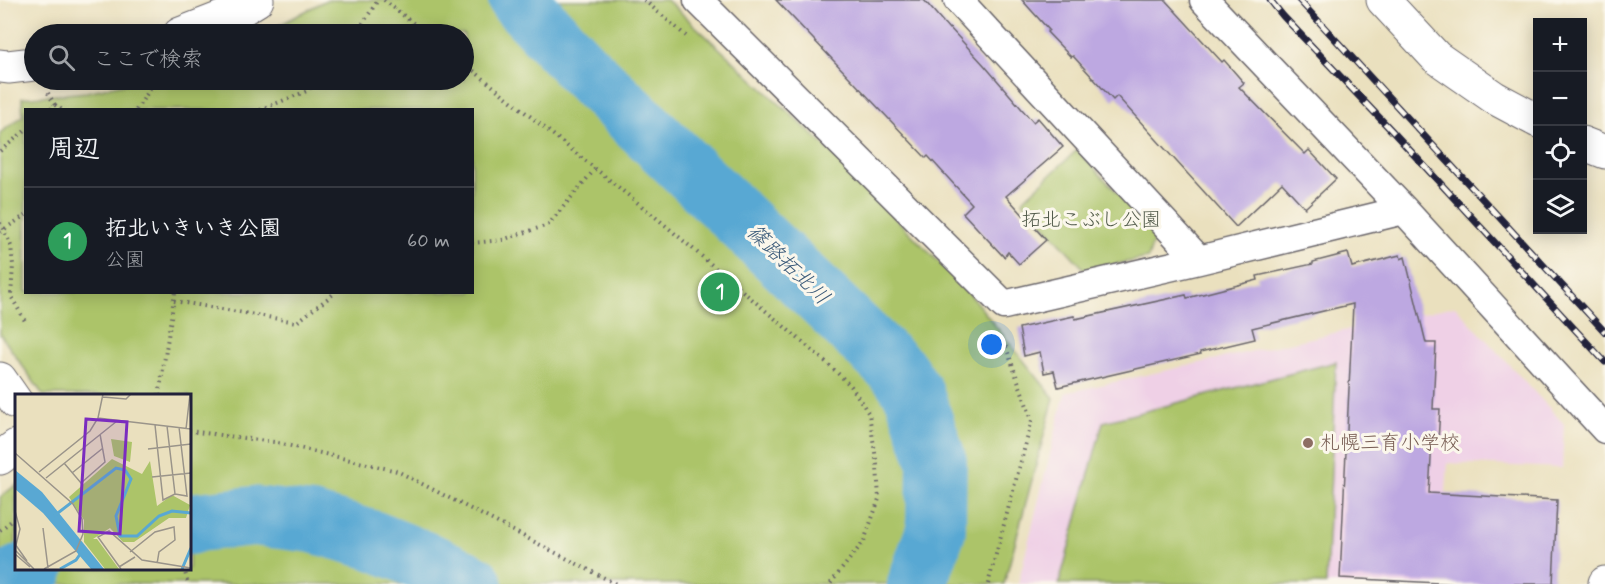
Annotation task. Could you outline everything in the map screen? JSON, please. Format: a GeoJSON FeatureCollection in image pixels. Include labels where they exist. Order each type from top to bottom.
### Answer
{"type":"FeatureCollection","features":[{"type":"Feature","properties":{"kind":"street"},"geometry":{"type":"LineString","coordinates":[[206,24],[239,11],[256,0]]}},
{"type":"Feature","properties":{"kind":"street"},"geometry":{"type":"LineString","coordinates":[[698,0],[1004,305],[1404,210]]}},
{"type":"Feature","properties":{"kind":"street"},"geometry":{"type":"LineString","coordinates":[[958,0],[1199,260]]}},
{"type":"Feature","properties":{"kind":"street"},"geometry":{"type":"LineString","coordinates":[[1204,0],[1404,210],[1605,429]]}},
{"type":"Feature","properties":{"kind":"street"},"geometry":{"type":"LineString","coordinates":[[1383,0],[1436,57],[1495,98],[1533,118]]}},
{"type":"Feature","properties":{"kind":"street"},"geometry":{"type":"LineString","coordinates":[[1587,145],[1605,152]]}},
{"type":"Feature","properties":{"kind":"street"},"geometry":{"type":"LineString","coordinates":[[0,379],[15,401]]}},
{"type":"Feature","properties":{"kind":"street"},"geometry":{"type":"LineString","coordinates":[[0,458],[15,447]]}},
{"type":"Feature","properties":{"kind":"path"},"geometry":{"type":"LineString","coordinates":[[362,24],[378,0]]}},
{"type":"Feature","properties":{"kind":"path"},"geometry":{"type":"LineString","coordinates":[[384,0],[414,24]]}},
{"type":"Feature","properties":{"kind":"path"},"geometry":{"type":"LineString","coordinates":[[644,0],[693,42]]}},
{"type":"Feature","properties":{"kind":"path"},"geometry":{"type":"LineString","coordinates":[[474,71],[659,220],[851,386],[869,414],[877,465],[879,499],[864,541],[830,584]]}},
{"type":"Feature","properties":{"kind":"path"},"geometry":{"type":"LineString","coordinates":[[40,90],[59,108]]}},
{"type":"Feature","properties":{"kind":"path"},"geometry":{"type":"LineString","coordinates":[[137,108],[149,90]]}},
{"type":"Feature","properties":{"kind":"path"},"geometry":{"type":"LineString","coordinates":[[265,108],[308,90]]}},
{"type":"Feature","properties":{"kind":"path"},"geometry":{"type":"LineString","coordinates":[[52,108],[55,105]]}},
{"type":"Feature","properties":{"kind":"path"},"geometry":{"type":"LineString","coordinates":[[0,151],[24,132]]}},
{"type":"Feature","properties":{"kind":"path"},"geometry":{"type":"LineString","coordinates":[[474,243],[502,240],[548,225],[595,169]]}},
{"type":"Feature","properties":{"kind":"path"},"geometry":{"type":"LineString","coordinates":[[2,230],[24,216]]}},
{"type":"Feature","properties":{"kind":"path"},"geometry":{"type":"LineString","coordinates":[[0,223],[11,246],[13,265],[11,296],[25,321]]}},
{"type":"Feature","properties":{"kind":"path"},"geometry":{"type":"LineString","coordinates":[[159,394],[175,294]]}},
{"type":"Feature","properties":{"kind":"path"},"geometry":{"type":"LineString","coordinates":[[174,301],[297,322],[333,294]]}},
{"type":"Feature","properties":{"kind":"path"},"geometry":{"type":"LineString","coordinates":[[988,584],[1032,420],[1006,347],[989,330]]}},
{"type":"Feature","properties":{"kind":"path"},"geometry":{"type":"LineString","coordinates":[[190,431],[274,442],[397,471],[616,584]]}},
{"type":"Feature","properties":{"kind":"path"},"geometry":{"type":"LineString","coordinates":[[0,530],[15,518]]}},
{"type":"Feature","properties":{"kind":"path"},"geometry":{"type":"LineString","coordinates":[[184,569],[188,584]]}},
{"type":"Feature","properties":{"kind":"shaded area","name":"札幌三育小学校"},"geometry":{"type":"Polygon","coordinates":[[[1455,306],[1564,424],[1562,468],[1448,463],[1439,584],[1018,584],[1065,393],[1455,306]]]}},
{"type":"Feature","properties":{"kind":"green space"},"geometry":{"type":"Polygon","coordinates":[[[326,0],[667,0],[823,144],[968,292],[1054,398],[1004,584],[0,584],[0,497],[15,486],[15,569],[190,569],[190,394],[42,394],[0,334],[0,133],[23,116],[22,98],[95,90],[474,90],[474,24],[282,24],[326,0]]]}},
{"type":"Feature","properties":{"kind":"green space","name":"拓北こぶし公園"},"geometry":{"type":"Polygon","coordinates":[[[1077,150],[1156,233],[1148,258],[1085,270],[1022,201],[1077,150]]]}},
{"type":"Feature","properties":{"kind":"green space"},"geometry":{"type":"Polygon","coordinates":[[[1336,362],[1326,584],[1059,584],[1103,422],[1336,362]]]}},
{"type":"Feature","properties":{"kind":"building"},"geometry":{"type":"Polygon","coordinates":[[[776,0],[924,0],[1033,122],[1038,118],[1063,147],[1006,196],[1046,240],[1019,264],[1008,252],[1004,257],[963,213],[972,204],[776,0]]]}},
{"type":"Feature","properties":{"kind":"building"},"geometry":{"type":"Polygon","coordinates":[[[1022,0],[1165,0],[1244,83],[1239,87],[1305,154],[1309,150],[1336,179],[1305,208],[1282,183],[1236,227],[1117,96],[1113,100],[1073,56],[1071,57],[1047,32],[1049,30],[1022,0]]]}},
{"type":"Feature","properties":{"kind":"building"},"geometry":{"type":"Polygon","coordinates":[[[1348,253],[1352,267],[1400,255],[1401,259],[1405,257],[1426,343],[1436,343],[1433,409],[1440,409],[1438,441],[1432,441],[1429,493],[1557,500],[1553,584],[1459,584],[1340,578],[1353,304],[1252,328],[1255,339],[1058,387],[1054,371],[1044,373],[1040,352],[1024,356],[1019,328],[1074,316],[1075,319],[1186,295],[1187,298],[1258,280],[1257,276],[1313,264],[1313,262],[1348,253]]]}},
{"type":"Feature","properties":{"kind":"waterway","name":"篠路拓北川"},"geometry":{"type":"LineString","coordinates":[[518,0],[582,68],[900,373],[914,394],[937,461],[936,530],[917,584]]}},
{"type":"Feature","properties":{"kind":"waterway","name":"篠路拓北川"},"geometry":{"type":"LineString","coordinates":[[190,525],[254,516],[312,523],[372,540],[434,565],[473,584]]}},
{"type":"Feature","properties":{"kind":"waterway","name":"篠路拓北川"},"geometry":{"type":"LineString","coordinates":[[0,584],[33,569]]}},
{"type":"Feature","properties":{"kind":"railway"},"geometry":{"type":"LineString","coordinates":[[1270,0],[1605,362]]}},
{"type":"Feature","properties":{"kind":"railway"},"geometry":{"type":"LineString","coordinates":[[1299,0],[1605,332]]}},
{"type":"Feature","properties":{"kind":"place","name":"拓北いきいき公園"},"geometry":{"type":"Point","coordinates":[720,292]}},
{"type":"Feature","properties":{"kind":"place","name":"札幌三育小学校"},"geometry":{"type":"Point","coordinates":[1308,443]}}]}
